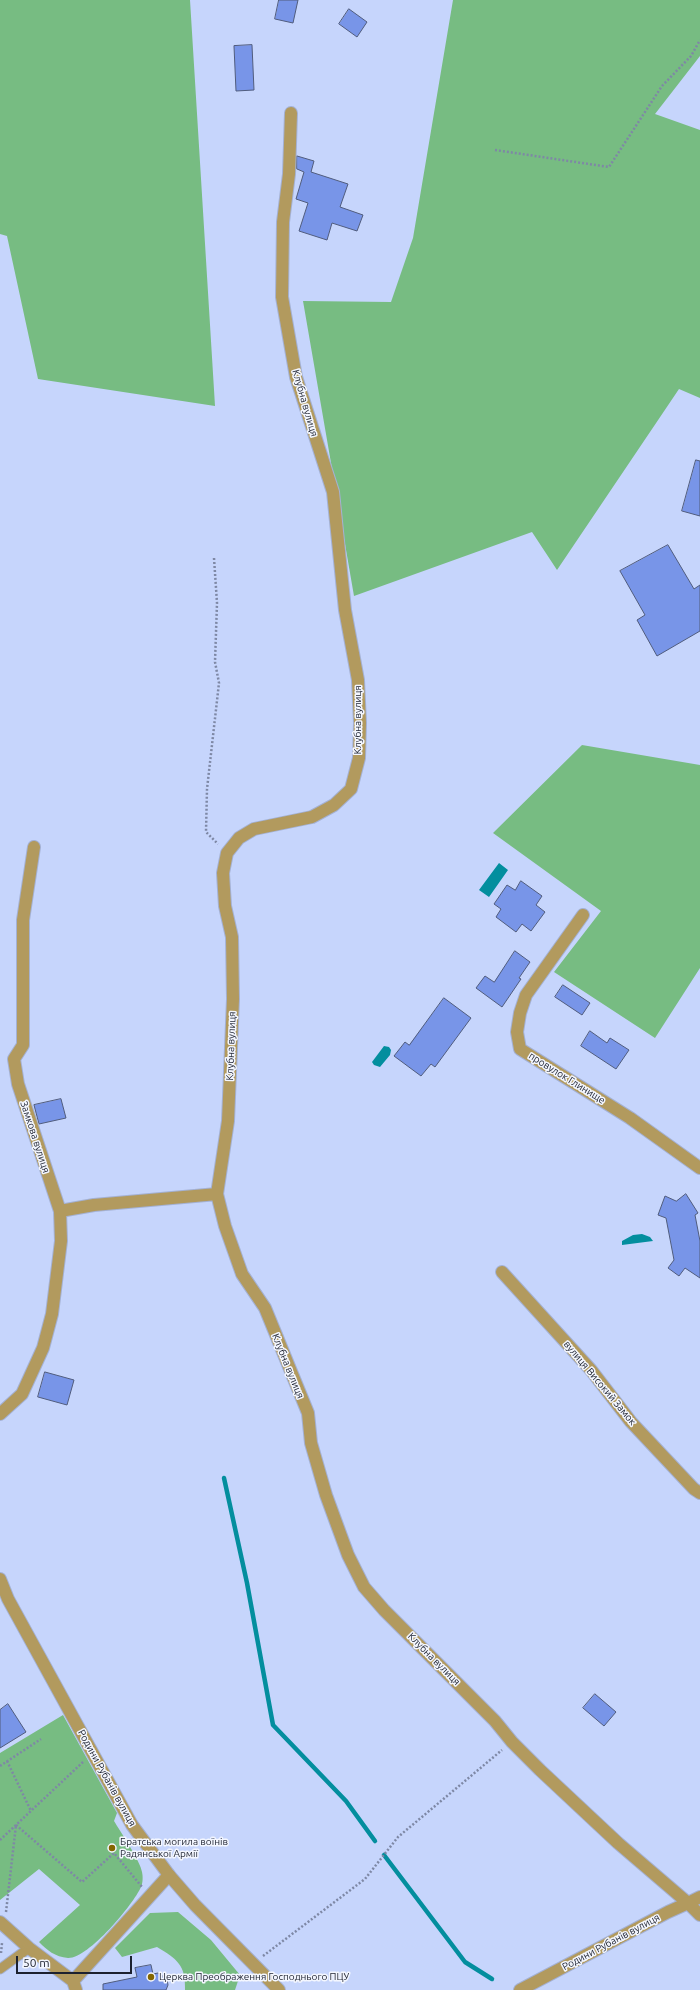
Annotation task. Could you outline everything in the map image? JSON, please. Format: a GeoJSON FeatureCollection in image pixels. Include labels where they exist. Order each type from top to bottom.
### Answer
{"type":"FeatureCollection","features":[{"type":"Feature","properties":{"kind":"street","name":"Клубна вулиця"},"geometry":{"type":"LineString","coordinates":[[291,113],[289,174],[283,222],[282,297],[296,377],[333,492],[345,610],[358,680],[360,723],[359,758],[351,789],[334,805],[312,817],[254,829],[239,838],[227,853],[223,873],[225,906],[232,938],[232,1021],[228,1121],[217,1194],[225,1226],[242,1274],[265,1308],[308,1413],[310,1443],[326,1495],[348,1555],[364,1587],[384,1610],[495,1721],[512,1742],[618,1843],[688,1903]]}},
{"type":"Feature","properties":{"kind":"street","name":"Замкова вулиця"},"geometry":{"type":"LineString","coordinates":[[0,1414],[22,1394],[43,1348],[52,1314],[61,1241],[60,1211],[18,1084],[14,1059],[23,1045],[23,920],[34,847]]}},
{"type":"Feature","properties":{"kind":"street","name":"провулок Глинище"},"geometry":{"type":"LineString","coordinates":[[583,915],[526,995],[520,1013],[517,1032],[520,1048],[630,1118],[700,1168]]}},
{"type":"Feature","properties":{"kind":"street"},"geometry":{"type":"LineString","coordinates":[[60,1211],[94,1205],[217,1194]]}},
{"type":"Feature","properties":{"kind":"street","name":"вулиця Високий Замок"},"geometry":{"type":"LineString","coordinates":[[502,1272],[591,1370],[631,1422],[694,1489],[700,1493]]}},
{"type":"Feature","properties":{"kind":"street","name":"Родини Рубанів вулиця"},"geometry":{"type":"LineString","coordinates":[[0,1579],[8,1599],[132,1825],[169,1875],[195,1905],[279,1990]]}},
{"type":"Feature","properties":{"kind":"street"},"geometry":{"type":"LineString","coordinates":[[2,1924],[74,1986],[169,1875]]}},
{"type":"Feature","properties":{"kind":"street","name":"Родини Рубанів вулиця"},"geometry":{"type":"LineString","coordinates":[[520,1990],[668,1912],[700,1897]]}},
{"type":"Feature","properties":{"kind":"street"},"geometry":{"type":"LineString","coordinates":[[688,1903],[700,1915]]}},
{"type":"Feature","properties":{"kind":"lane"},"geometry":{"type":"LineString","coordinates":[[0,1969],[29,1948]]}},
{"type":"Feature","properties":{"kind":"path"},"geometry":{"type":"LineString","coordinates":[[495,150],[609,167],[662,86],[690,56],[700,40]]}},
{"type":"Feature","properties":{"kind":"path"},"geometry":{"type":"LineString","coordinates":[[214,558],[217,603],[215,662],[219,684],[207,789],[206,832],[227,853]]}},
{"type":"Feature","properties":{"kind":"path"},"geometry":{"type":"LineString","coordinates":[[0,1766],[41,1739]]}},
{"type":"Feature","properties":{"kind":"path"},"geometry":{"type":"LineString","coordinates":[[253,1963],[365,1879],[398,1837],[512,1742]]}},
{"type":"Feature","properties":{"kind":"path"},"geometry":{"type":"LineString","coordinates":[[0,1840],[92,1753]]}},
{"type":"Feature","properties":{"kind":"path"},"geometry":{"type":"LineString","coordinates":[[7,1761],[31,1811]]}},
{"type":"Feature","properties":{"kind":"path"},"geometry":{"type":"LineString","coordinates":[[16,1825],[82,1882],[114,1853],[134,1879]]}},
{"type":"Feature","properties":{"kind":"path"},"geometry":{"type":"LineString","coordinates":[[1,1954],[2,1924],[16,1825]]}},
{"type":"Feature","properties":{"kind":"shaded area"},"geometry":{"type":"Polygon","coordinates":[[[0,0],[190,0],[215,406],[38,379],[7,236],[0,234],[0,0]]]}},
{"type":"Feature","properties":{"kind":"shaded area"},"geometry":{"type":"Polygon","coordinates":[[[453,0],[700,0],[700,56],[655,114],[700,130],[700,398],[679,389],[557,570],[532,532],[354,596],[303,301],[391,302],[413,238],[453,0]]]}},
{"type":"Feature","properties":{"kind":"shaded area"},"geometry":{"type":"Polygon","coordinates":[[[582,745],[700,765],[700,968],[655,1038],[554,972],[601,911],[493,833],[582,745]]]}},
{"type":"Feature","properties":{"kind":"shaded area"},"geometry":{"type":"Polygon","coordinates":[[[499,863],[508,870],[489,897],[479,890],[499,863]]]}},
{"type":"Feature","properties":{"kind":"shaded area"},"geometry":{"type":"Polygon","coordinates":[[[384,1046],[389,1047],[391,1050],[390,1055],[380,1067],[374,1065],[372,1062],[384,1046]]]}},
{"type":"Feature","properties":{"kind":"shaded area"},"geometry":{"type":"Polygon","coordinates":[[[642,1234],[650,1237],[653,1241],[622,1245],[622,1241],[633,1235],[642,1234]]]}},
{"type":"Feature","properties":{"kind":"shaded area"},"geometry":{"type":"Polygon","coordinates":[[[63,1715],[117,1813],[114,1821],[138,1861],[143,1877],[142,1885],[129,1906],[109,1930],[87,1950],[77,1956],[68,1958],[52,1953],[39,1942],[80,1905],[39,1869],[0,1900],[0,1753],[63,1715]]]}},
{"type":"Feature","properties":{"kind":"shaded area"},"geometry":{"type":"Polygon","coordinates":[[[178,1912],[211,1940],[240,1975],[235,1990],[185,1990],[184,1974],[179,1964],[170,1955],[157,1947],[122,1957],[115,1948],[150,1913],[178,1912]]]}},
{"type":"Feature","properties":{"kind":"building"},"geometry":{"type":"Polygon","coordinates":[[[279,0],[298,0],[293,23],[275,19],[279,0]]]}},
{"type":"Feature","properties":{"kind":"building"},"geometry":{"type":"Polygon","coordinates":[[[349,9],[367,22],[357,37],[339,24],[349,9]]]}},
{"type":"Feature","properties":{"kind":"building"},"geometry":{"type":"Polygon","coordinates":[[[252,45],[254,90],[236,91],[234,46],[252,45]]]}},
{"type":"Feature","properties":{"kind":"building"},"geometry":{"type":"Polygon","coordinates":[[[297,156],[314,161],[311,172],[348,184],[340,207],[363,215],[357,231],[332,223],[327,240],[299,231],[308,203],[296,199],[304,172],[297,169],[297,156]]]}},
{"type":"Feature","properties":{"kind":"building"},"geometry":{"type":"Polygon","coordinates":[[[696,460],[700,461],[700,516],[682,511],[696,460]]]}},
{"type":"Feature","properties":{"kind":"building"},"geometry":{"type":"Polygon","coordinates":[[[668,545],[694,589],[700,585],[700,631],[657,656],[637,620],[645,615],[620,571],[668,545]]]}},
{"type":"Feature","properties":{"kind":"building"},"geometry":{"type":"Polygon","coordinates":[[[521,881],[542,896],[536,905],[545,912],[531,931],[522,924],[516,932],[496,917],[501,909],[494,904],[507,885],[515,890],[521,881]]]}},
{"type":"Feature","properties":{"kind":"building"},"geometry":{"type":"Polygon","coordinates":[[[515,951],[530,962],[519,978],[521,979],[502,1007],[476,988],[485,976],[494,982],[515,951]]]}},
{"type":"Feature","properties":{"kind":"building"},"geometry":{"type":"Polygon","coordinates":[[[563,985],[590,1003],[582,1015],[555,997],[563,985]]]}},
{"type":"Feature","properties":{"kind":"building"},"geometry":{"type":"Polygon","coordinates":[[[444,998],[471,1018],[435,1067],[431,1064],[421,1076],[394,1056],[405,1042],[409,1045],[444,998]]]}},
{"type":"Feature","properties":{"kind":"building"},"geometry":{"type":"Polygon","coordinates":[[[590,1031],[607,1043],[610,1038],[629,1050],[616,1069],[581,1046],[590,1031]]]}},
{"type":"Feature","properties":{"kind":"building"},"geometry":{"type":"Polygon","coordinates":[[[61,1099],[66,1118],[39,1124],[34,1105],[61,1099]]]}},
{"type":"Feature","properties":{"kind":"building"},"geometry":{"type":"Polygon","coordinates":[[[686,1194],[698,1213],[695,1215],[700,1241],[700,1278],[685,1268],[679,1276],[668,1268],[674,1260],[666,1218],[658,1215],[665,1196],[676,1201],[686,1194]]]}},
{"type":"Feature","properties":{"kind":"building"},"geometry":{"type":"Polygon","coordinates":[[[45,1372],[74,1380],[67,1405],[38,1397],[45,1372]]]}},
{"type":"Feature","properties":{"kind":"building"},"geometry":{"type":"Polygon","coordinates":[[[595,1694],[616,1712],[604,1726],[583,1708],[595,1694]]]}},
{"type":"Feature","properties":{"kind":"building"},"geometry":{"type":"Polygon","coordinates":[[[8,1704],[26,1732],[0,1748],[0,1710],[8,1704]]]}},
{"type":"Feature","properties":{"kind":"building","name":"Церква Преображення Господнього ПЦУ"},"geometry":{"type":"Polygon","coordinates":[[[151,1965],[153,1974],[158,1973],[167,1979],[168,1985],[166,1990],[103,1990],[103,1984],[137,1977],[135,1968],[151,1965]]]}},
{"type":"Feature","properties":{"kind":"waterway"},"geometry":{"type":"LineString","coordinates":[[224,1478],[247,1583],[273,1725],[346,1801],[375,1841]]}},
{"type":"Feature","properties":{"kind":"waterway"},"geometry":{"type":"LineString","coordinates":[[384,1855],[465,1962],[492,1979]]}},
{"type":"Feature","properties":{"kind":"place","name":"Братська могила воїнів Радянської Армії"},"geometry":{"type":"Point","coordinates":[112,1848]}},
{"type":"Feature","properties":{"kind":"place","name":"Церква Преображення Господнього ПЦУ"},"geometry":{"type":"Point","coordinates":[151,1977]}}]}
